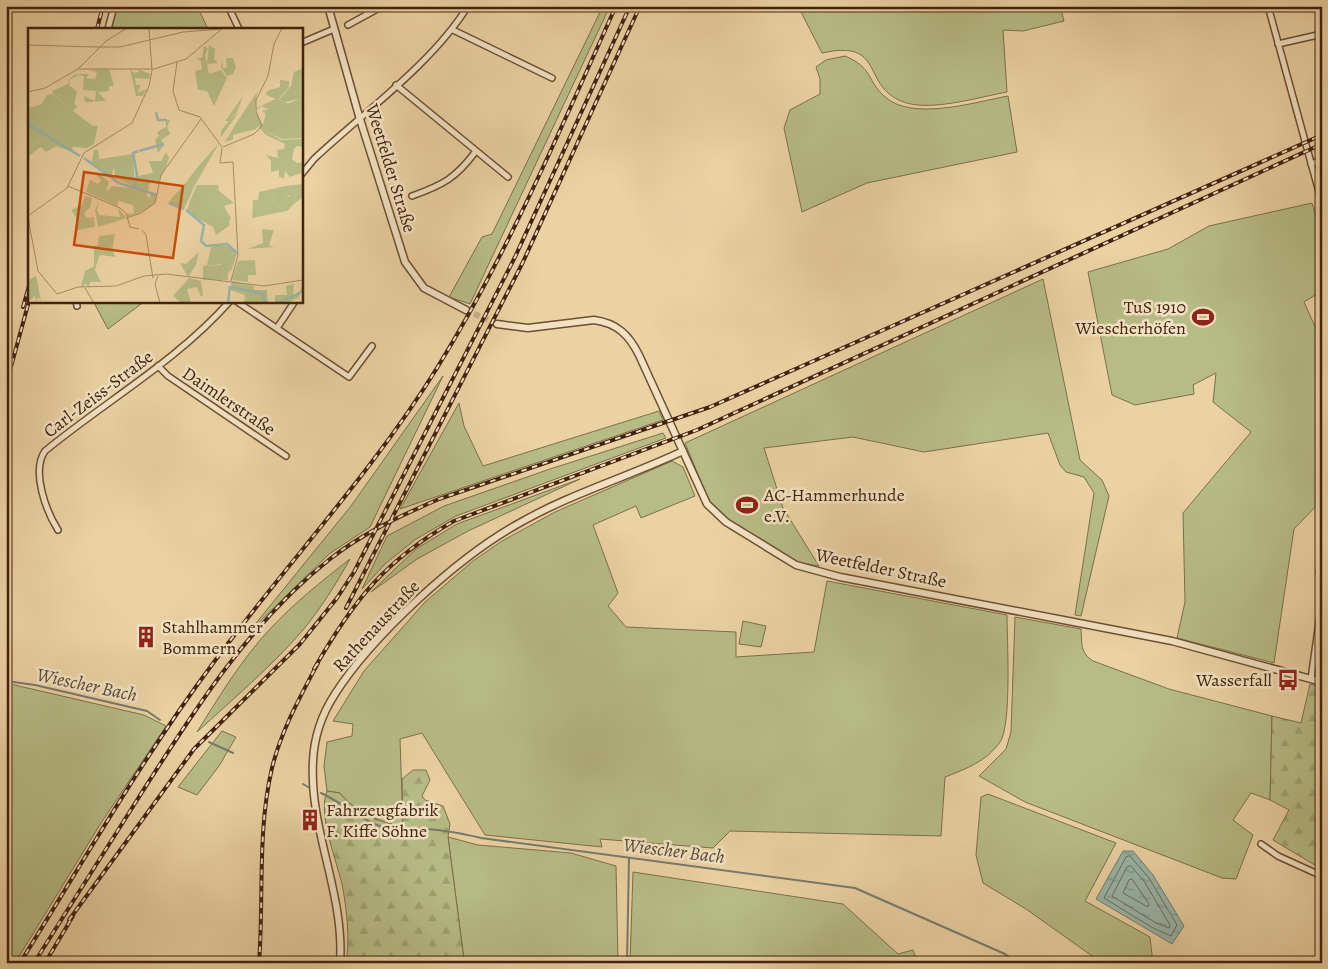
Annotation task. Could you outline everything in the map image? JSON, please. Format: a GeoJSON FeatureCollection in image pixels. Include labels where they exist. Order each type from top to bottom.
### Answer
{"type":"FeatureCollection","features":[{"type":"Feature","properties":{"kind":"street"},"geometry":{"type":"LineString","coordinates":[[108,28],[114,6]]}},
{"type":"Feature","properties":{"kind":"street"},"geometry":{"type":"LineString","coordinates":[[228,6],[239,28]]}},
{"type":"Feature","properties":{"kind":"street","name":"Weetfelder Straße"},"geometry":{"type":"LineString","coordinates":[[328,6],[391,220],[410,272],[432,294],[466,310]]}},
{"type":"Feature","properties":{"kind":"street"},"geometry":{"type":"LineString","coordinates":[[364,6],[368,14]]}},
{"type":"Feature","properties":{"kind":"street"},"geometry":{"type":"LineString","coordinates":[[348,25],[383,6]]}},
{"type":"Feature","properties":{"kind":"street"},"geometry":{"type":"LineString","coordinates":[[302,175],[314,158],[428,56],[453,30],[468,6]]}},
{"type":"Feature","properties":{"kind":"street"},"geometry":{"type":"LineString","coordinates":[[1268,6],[1322,203]]}},
{"type":"Feature","properties":{"kind":"street"},"geometry":{"type":"LineString","coordinates":[[302,43],[334,29]]}},
{"type":"Feature","properties":{"kind":"street"},"geometry":{"type":"LineString","coordinates":[[453,30],[552,78]]}},
{"type":"Feature","properties":{"kind":"street"},"geometry":{"type":"LineString","coordinates":[[1278,44],[1322,34]]}},
{"type":"Feature","properties":{"kind":"street"},"geometry":{"type":"LineString","coordinates":[[396,85],[508,177]]}},
{"type":"Feature","properties":{"kind":"street"},"geometry":{"type":"LineString","coordinates":[[412,196],[444,184],[463,168],[476,151]]}},
{"type":"Feature","properties":{"kind":"street"},"geometry":{"type":"LineString","coordinates":[[1311,164],[1322,160]]}},
{"type":"Feature","properties":{"kind":"street","name":"Carl-Zeiss-Straße"},"geometry":{"type":"LineString","coordinates":[[58,530],[49,516],[39,474],[41,456],[80,422],[158,366],[210,324],[229,302]]}},
{"type":"Feature","properties":{"kind":"street"},"geometry":{"type":"LineString","coordinates":[[238,302],[350,377],[372,346]]}},
{"type":"Feature","properties":{"kind":"street"},"geometry":{"type":"LineString","coordinates":[[277,328],[294,302]]}},
{"type":"Feature","properties":{"kind":"street","name":"Weetfelder Straße"},"geometry":{"type":"LineString","coordinates":[[496,324],[528,328],[594,320],[604,321],[620,329],[637,350],[700,490],[714,513],[796,565],[840,578],[1172,641],[1322,682]]}},
{"type":"Feature","properties":{"kind":"street","name":"Daimlerstraße"},"geometry":{"type":"LineString","coordinates":[[158,366],[168,376],[286,456]]}},
{"type":"Feature","properties":{"kind":"street","name":"Rathenaustraße"},"geometry":{"type":"LineString","coordinates":[[340,963],[341,936],[338,907],[319,822],[312,772],[318,731],[334,695],[368,651],[407,611],[480,549],[532,516],[683,451]]}},
{"type":"Feature","properties":{"kind":"street"},"geometry":{"type":"LineString","coordinates":[[1322,550],[1319,572],[1322,576]]}},
{"type":"Feature","properties":{"kind":"street"},"geometry":{"type":"LineString","coordinates":[[1311,679],[1322,600]]}},
{"type":"Feature","properties":{"kind":"street"},"geometry":{"type":"LineString","coordinates":[[1261,844],[1278,856],[1322,876]]}},
{"type":"Feature","properties":{"kind":"green space"},"geometry":{"type":"Polygon","coordinates":[[[117,6],[197,6],[208,28],[112,28],[117,6]]]}},
{"type":"Feature","properties":{"kind":"green space"},"geometry":{"type":"Polygon","coordinates":[[[603,6],[610,6],[470,304],[449,297],[482,237],[492,234],[603,6]]]}},
{"type":"Feature","properties":{"kind":"green space"},"geometry":{"type":"Polygon","coordinates":[[[808,6],[1060,6],[1064,21],[1023,31],[1003,30],[1007,92],[954,103],[925,105],[901,101],[889,93],[881,84],[870,65],[855,52],[842,50],[822,53],[800,10],[808,6]]]}},
{"type":"Feature","properties":{"kind":"green space"},"geometry":{"type":"Polygon","coordinates":[[[845,56],[854,60],[865,69],[884,96],[896,104],[910,108],[944,108],[1008,96],[1017,152],[867,183],[802,212],[784,128],[790,110],[820,94],[820,79],[816,67],[826,60],[845,56]]]}},
{"type":"Feature","properties":{"kind":"green space"},"geometry":{"type":"Polygon","coordinates":[[[1312,203],[1322,238],[1322,291],[1304,302],[1317,331],[1322,331],[1322,500],[1294,529],[1274,663],[1177,638],[1185,602],[1183,513],[1251,432],[1213,402],[1216,373],[1193,385],[1194,394],[1135,405],[1112,395],[1088,272],[1168,249],[1209,226],[1312,203]]]}},
{"type":"Feature","properties":{"kind":"green space"},"geometry":{"type":"Polygon","coordinates":[[[1043,279],[1080,460],[1102,480],[1109,496],[1081,616],[1075,615],[1094,493],[1084,477],[1066,472],[1060,465],[1048,433],[924,452],[853,437],[764,448],[783,508],[819,566],[796,562],[729,520],[709,501],[685,443],[1043,279]]]}},
{"type":"Feature","properties":{"kind":"green space"},"geometry":{"type":"Polygon","coordinates":[[[94,302],[144,302],[108,329],[94,302]]]}},
{"type":"Feature","properties":{"kind":"green space"},"geometry":{"type":"Polygon","coordinates":[[[443,376],[370,527],[329,554],[248,633],[351,506],[443,376]]]}},
{"type":"Feature","properties":{"kind":"green space"},"geometry":{"type":"Polygon","coordinates":[[[459,403],[464,426],[483,466],[659,411],[663,420],[400,509],[459,403]]]}},
{"type":"Feature","properties":{"kind":"green space"},"geometry":{"type":"Polygon","coordinates":[[[663,433],[666,438],[456,516],[416,539],[386,563],[362,589],[387,536],[444,506],[550,469],[663,433]]]}},
{"type":"Feature","properties":{"kind":"green space"},"geometry":{"type":"Polygon","coordinates":[[[672,461],[683,467],[695,496],[641,518],[636,506],[593,525],[618,593],[608,606],[626,627],[736,632],[736,657],[814,652],[827,581],[1007,615],[1007,701],[1004,733],[995,749],[989,754],[968,767],[945,777],[941,836],[730,831],[713,848],[600,839],[602,847],[485,835],[422,733],[400,739],[403,827],[386,823],[368,815],[352,805],[340,793],[327,791],[324,766],[327,742],[352,736],[353,724],[333,721],[364,671],[425,602],[473,561],[502,541],[555,512],[672,461]]]}},
{"type":"Feature","properties":{"kind":"green space"},"geometry":{"type":"Polygon","coordinates":[[[580,479],[468,531],[417,559],[371,592],[416,549],[457,524],[580,479]]]}},
{"type":"Feature","properties":{"kind":"green space"},"geometry":{"type":"Polygon","coordinates":[[[350,559],[328,596],[291,644],[197,732],[231,679],[259,641],[298,601],[350,559]]]}},
{"type":"Feature","properties":{"kind":"green space"},"geometry":{"type":"Polygon","coordinates":[[[1015,617],[1081,629],[1084,651],[1093,661],[1169,689],[1272,716],[1270,800],[1251,793],[1233,820],[1253,835],[1236,879],[1222,878],[1025,802],[979,776],[1006,749],[1011,732],[1015,617]]]}},
{"type":"Feature","properties":{"kind":"green space"},"geometry":{"type":"Polygon","coordinates":[[[743,621],[766,626],[761,647],[739,644],[743,621]]]}},
{"type":"Feature","properties":{"kind":"green space"},"geometry":{"type":"Polygon","coordinates":[[[6,683],[144,715],[166,726],[101,823],[15,963],[6,963],[6,683]]]}},
{"type":"Feature","properties":{"kind":"green space"},"geometry":{"type":"Polygon","coordinates":[[[1310,684],[1322,687],[1322,860],[1318,867],[1273,840],[1289,810],[1270,800],[1272,716],[1301,723],[1310,684]]]}},
{"type":"Feature","properties":{"kind":"green space"},"geometry":{"type":"Polygon","coordinates":[[[222,731],[236,737],[219,766],[197,795],[178,787],[222,731]]]}},
{"type":"Feature","properties":{"kind":"green space"},"geometry":{"type":"Polygon","coordinates":[[[413,770],[426,770],[430,780],[422,796],[425,800],[443,806],[450,824],[448,837],[464,960],[444,963],[346,963],[348,945],[347,917],[343,889],[326,826],[325,801],[327,791],[340,793],[352,805],[368,815],[386,823],[403,827],[402,779],[413,770]]]}},
{"type":"Feature","properties":{"kind":"green space"},"geometry":{"type":"Polygon","coordinates":[[[988,794],[1116,843],[1085,901],[1150,937],[1153,963],[1102,963],[1026,909],[983,883],[976,855],[981,797],[988,794]]]}},
{"type":"Feature","properties":{"kind":"green space"},"geometry":{"type":"Polygon","coordinates":[[[448,837],[478,845],[571,853],[616,866],[618,963],[444,963],[464,960],[448,837]]]}},
{"type":"Feature","properties":{"kind":"green space"},"geometry":{"type":"Polygon","coordinates":[[[633,872],[843,904],[898,954],[913,950],[918,963],[630,963],[633,872]]]}},
{"type":"Feature","properties":{"kind":"water"},"geometry":{"type":"Polygon","coordinates":[[[1123,851],[1133,851],[1153,875],[1184,926],[1172,944],[1096,899],[1123,851]]]}},
{"type":"Feature","properties":{"kind":"waterway","name":"Wiescher Bach"},"geometry":{"type":"LineString","coordinates":[[6,681],[35,685],[147,711],[160,720]]}},
{"type":"Feature","properties":{"kind":"waterway","name":"Wiescher Bach"},"geometry":{"type":"LineString","coordinates":[[209,742],[233,753]]}},
{"type":"Feature","properties":{"kind":"waterway","name":"Wiescher Bach"},"geometry":{"type":"LineString","coordinates":[[303,784],[310,788]]}},
{"type":"Feature","properties":{"kind":"waterway","name":"Wiescher Bach"},"geometry":{"type":"LineString","coordinates":[[321,793],[374,824],[393,830],[420,829],[443,831],[481,838],[855,888],[1005,954],[1017,963]]}},
{"type":"Feature","properties":{"kind":"waterway"},"geometry":{"type":"LineString","coordinates":[[627,963],[629,858]]}},
{"type":"Feature","properties":{"kind":"tunnel"},"geometry":{"type":"LineString","coordinates":[[466,310],[497,324]]}},
{"type":"Feature","properties":{"kind":"railway"},"geometry":{"type":"LineString","coordinates":[[97,28],[103,6]]}},
{"type":"Feature","properties":{"kind":"railway"},"geometry":{"type":"LineString","coordinates":[[20,963],[114,810],[188,698],[242,625],[385,444],[437,368],[463,324],[510,235],[554,144],[616,6]]}},
{"type":"Feature","properties":{"kind":"railway"},"geometry":{"type":"LineString","coordinates":[[69,920],[194,749],[300,644],[337,598],[354,572],[515,257],[630,6]]}},
{"type":"Feature","properties":{"kind":"railway"},"geometry":{"type":"LineString","coordinates":[[346,608],[523,262],[640,6]]}},
{"type":"Feature","properties":{"kind":"railway"},"geometry":{"type":"LineString","coordinates":[[34,963],[159,765],[224,670],[248,640],[301,584],[355,541],[439,499],[710,407],[1322,135]]}},
{"type":"Feature","properties":{"kind":"railway"},"geometry":{"type":"LineString","coordinates":[[314,669],[343,623],[373,584],[408,551],[454,521],[697,430],[1322,144]]}},
{"type":"Feature","properties":{"kind":"railway"},"geometry":{"type":"LineString","coordinates":[[23,307],[28,290]]}},
{"type":"Feature","properties":{"kind":"railway"},"geometry":{"type":"LineString","coordinates":[[6,385],[29,302]]}},
{"type":"Feature","properties":{"kind":"railway"},"geometry":{"type":"LineString","coordinates":[[259,963],[264,816],[267,792],[276,754],[286,727],[318,663]]}},
{"type":"Feature","properties":{"kind":"railway"},"geometry":{"type":"LineString","coordinates":[[45,963],[73,916]]}},
{"type":"Feature","properties":{"kind":"place","name":"TuS 1910 Wiescherhöfen"},"geometry":{"type":"Point","coordinates":[1203,317]}},
{"type":"Feature","properties":{"kind":"place","name":"AC-Hammerhunde e.V."},"geometry":{"type":"Point","coordinates":[747,505]}},
{"type":"Feature","properties":{"kind":"place","name":"Stahlhammer Bommern"},"geometry":{"type":"Point","coordinates":[146,637]}},
{"type":"Feature","properties":{"kind":"place","name":"Wasserfall"},"geometry":{"type":"Point","coordinates":[1288,680]}},
{"type":"Feature","properties":{"kind":"place","name":"Fahrzeugfabrik F. Kiffe Söhne"},"geometry":{"type":"Point","coordinates":[310,820]}}]}
